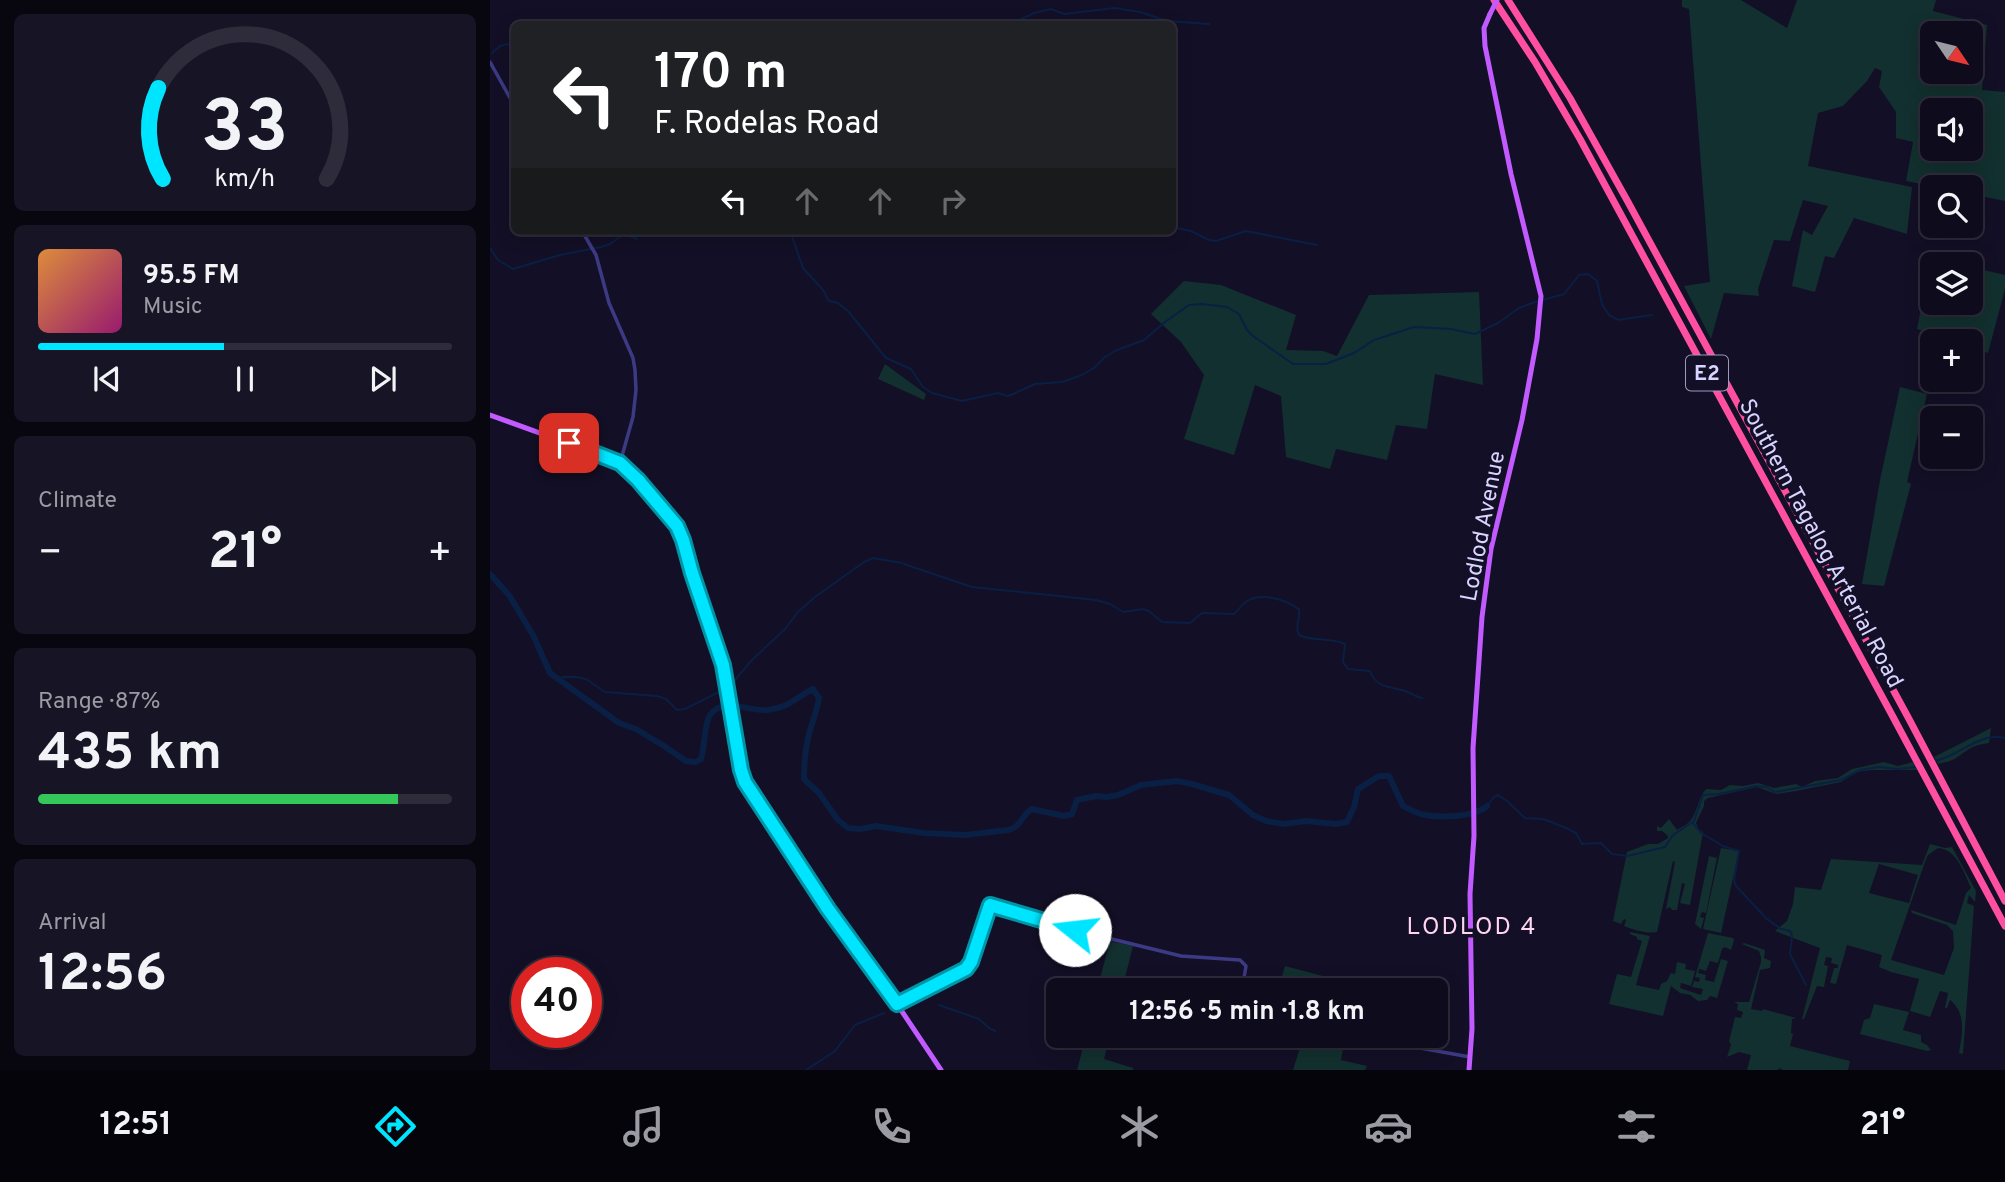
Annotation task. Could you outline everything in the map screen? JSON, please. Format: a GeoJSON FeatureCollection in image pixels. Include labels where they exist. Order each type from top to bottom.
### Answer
{"type":"FeatureCollection","features":[{"type":"Feature","properties":{"kind":"highway","name":"Southern Tagalog Arterial Road"},"geometry":{"type":"LineString","coordinates":[[1496,0],[1580,139],[2004,924]]}},
{"type":"Feature","properties":{"kind":"highway","name":"Southern Tagalog Arterial Road"},"geometry":{"type":"LineString","coordinates":[[1508,0],[1546,58],[1628,202],[2005,900]]}},
{"type":"Feature","properties":{"kind":"main road","name":"Lodlod Avenue"},"geometry":{"type":"LineString","coordinates":[[1469,1070],[1472,1030],[1473,748],[1482,617],[1486,579],[1522,421],[1541,306],[1541,296],[1511,174],[1485,46],[1484,29],[1496,0]]}},
{"type":"Feature","properties":{"kind":"main road"},"geometry":{"type":"LineString","coordinates":[[490,415],[620,463],[677,526],[719,650],[745,782],[828,909],[941,1070]]}},
{"type":"Feature","properties":{"kind":"street"},"geometry":{"type":"LineString","coordinates":[[490,62],[511,100]]}},
{"type":"Feature","properties":{"kind":"street"},"geometry":{"type":"LineString","coordinates":[[584,235],[593,249],[608,303],[633,358],[635,370],[633,417],[620,463]]}},
{"type":"Feature","properties":{"kind":"street"},"geometry":{"type":"LineString","coordinates":[[897,1004],[966,969],[971,962],[988,908],[992,905],[1075,930],[1181,956],[1236,959],[1245,963],[1244,978]]}},
{"type":"Feature","properties":{"kind":"street"},"geometry":{"type":"LineString","coordinates":[[1420,1048],[1470,1057]]}},
{"type":"Feature","properties":{"kind":"green space"},"geometry":{"type":"Polygon","coordinates":[[[1682,0],[1741,0],[1787,28],[1797,0],[1936,0],[1933,11],[1972,21],[1920,21],[1920,84],[1982,84],[1982,90],[2005,92],[2005,201],[1983,196],[1983,175],[1920,175],[1920,184],[1906,181],[1913,142],[1896,138],[1896,112],[1879,87],[1882,71],[1875,68],[1867,81],[1843,106],[1818,113],[1808,166],[1912,187],[1907,234],[1854,218],[1834,258],[1825,256],[1815,292],[1792,286],[1803,230],[1812,235],[1828,206],[1803,200],[1790,241],[1774,240],[1758,289],[1759,296],[1724,293],[1711,339],[1684,286],[1710,282],[1689,9],[1682,7],[1682,0]]]}},
{"type":"Feature","properties":{"kind":"green space"},"geometry":{"type":"Polygon","coordinates":[[[1983,24],[1987,25],[1983,77],[1983,24]]]}},
{"type":"Feature","properties":{"kind":"green space"},"geometry":{"type":"Polygon","coordinates":[[[1983,270],[2005,275],[2005,289],[1988,353],[1983,351],[1983,329],[1917,329],[1920,313],[1983,315],[1983,270]]]}},
{"type":"Feature","properties":{"kind":"green space"},"geometry":{"type":"Polygon","coordinates":[[[1184,281],[1221,285],[1296,315],[1286,350],[1323,351],[1337,356],[1369,295],[1479,292],[1483,385],[1435,374],[1427,429],[1396,425],[1387,460],[1336,449],[1330,469],[1286,457],[1281,396],[1255,385],[1234,455],[1184,439],[1204,375],[1181,342],[1151,314],[1184,281]]]}},
{"type":"Feature","properties":{"kind":"green space"},"geometry":{"type":"Polygon","coordinates":[[[885,364],[926,394],[924,400],[878,379],[885,364]]]}},
{"type":"Feature","properties":{"kind":"green space"},"geometry":{"type":"Polygon","coordinates":[[[1900,387],[1927,394],[1924,406],[1920,406],[1920,425],[1907,482],[1911,484],[1884,586],[1862,584],[1900,387]]]}},
{"type":"Feature","properties":{"kind":"green space"},"geometry":{"type":"Polygon","coordinates":[[[1991,728],[1989,743],[1938,764],[1934,757],[1991,728]]]}},
{"type":"Feature","properties":{"kind":"green space"},"geometry":{"type":"Polygon","coordinates":[[[1884,762],[1898,766],[1913,762],[1917,770],[1871,770],[1857,772],[1841,782],[1796,791],[1776,794],[1757,787],[1708,798],[1704,801],[1696,823],[1703,832],[1690,905],[1680,903],[1685,884],[1682,883],[1677,910],[1670,907],[1666,909],[1675,862],[1673,861],[1657,932],[1645,932],[1624,926],[1624,919],[1621,924],[1613,921],[1627,852],[1648,844],[1658,844],[1668,838],[1662,831],[1657,831],[1657,826],[1661,828],[1669,819],[1677,830],[1688,823],[1706,789],[1721,790],[1730,785],[1758,783],[1774,788],[1796,784],[1802,787],[1815,781],[1838,778],[1852,769],[1884,762]]]}},
{"type":"Feature","properties":{"kind":"green space"},"geometry":{"type":"Polygon","coordinates":[[[1930,844],[1952,847],[1976,891],[1975,902],[1969,895],[1967,903],[1974,906],[1963,1054],[1959,1053],[1961,1018],[1950,1000],[1945,1008],[1948,993],[1940,991],[1930,1017],[1910,1011],[1919,979],[1879,967],[1882,955],[1847,945],[1836,984],[1830,983],[1834,968],[1838,968],[1838,965],[1831,963],[1832,958],[1826,957],[1824,965],[1828,966],[1824,987],[1817,986],[1802,1019],[1820,948],[1775,931],[1787,921],[1795,887],[1821,890],[1831,859],[1922,865],[1930,844]],[[1938,848],[1926,859],[1891,960],[1944,975],[1954,948],[1953,931],[1947,925],[1912,913],[1911,910],[1956,925],[1966,893],[1971,888],[1955,857],[1945,849],[1938,848]],[[1879,864],[1869,893],[1909,903],[1918,875],[1879,864]]]}},
{"type":"Feature","properties":{"kind":"green space"},"geometry":{"type":"Polygon","coordinates":[[[1721,848],[1739,851],[1721,933],[1703,929],[1721,848]]]}},
{"type":"Feature","properties":{"kind":"green space"},"geometry":{"type":"Polygon","coordinates":[[[1709,856],[1717,858],[1706,913],[1702,912],[1700,917],[1704,918],[1701,929],[1695,924],[1709,856]]]}},
{"type":"Feature","properties":{"kind":"green space"},"geometry":{"type":"Polygon","coordinates":[[[1630,932],[1650,936],[1636,985],[1659,990],[1671,973],[1675,974],[1677,962],[1686,964],[1685,969],[1695,971],[1691,986],[1681,983],[1680,988],[1701,995],[1703,989],[1692,987],[1694,981],[1699,982],[1700,978],[1695,977],[1708,933],[1733,938],[1731,950],[1725,947],[1722,949],[1718,963],[1710,961],[1706,971],[1699,969],[1698,973],[1706,975],[1705,980],[1714,982],[1721,959],[1728,961],[1717,998],[1710,996],[1707,1000],[1698,1001],[1671,986],[1663,1016],[1609,1004],[1617,974],[1631,977],[1642,941],[1630,932]]]}},
{"type":"Feature","properties":{"kind":"green space"},"geometry":{"type":"Polygon","coordinates":[[[1110,941],[1133,946],[1125,978],[1100,978],[1110,941]]]}},
{"type":"Feature","properties":{"kind":"green space"},"geometry":{"type":"Polygon","coordinates":[[[1742,944],[1765,950],[1764,958],[1771,961],[1770,968],[1760,970],[1751,1009],[1763,1009],[1796,1018],[1792,1019],[1793,1034],[1790,1046],[1850,1061],[1848,1070],[1747,1070],[1751,1055],[1739,1052],[1727,1057],[1735,1017],[1741,1018],[1743,1012],[1737,1010],[1738,1004],[1734,1002],[1749,1002],[1761,962],[1759,951],[1742,944]]]}},
{"type":"Feature","properties":{"kind":"green space"},"geometry":{"type":"Polygon","coordinates":[[[1285,966],[1323,976],[1322,978],[1282,978],[1285,966]]]}},
{"type":"Feature","properties":{"kind":"green space"},"geometry":{"type":"Polygon","coordinates":[[[1874,1004],[1909,1012],[1903,1030],[1921,1035],[1921,1042],[1931,1050],[1860,1034],[1864,1020],[1870,1018],[1874,1004]]]}},
{"type":"Feature","properties":{"kind":"green space"},"geometry":{"type":"Polygon","coordinates":[[[1083,1048],[1107,1048],[1104,1059],[1133,1068],[1133,1070],[1077,1070],[1083,1048]]]}},
{"type":"Feature","properties":{"kind":"green space"},"geometry":{"type":"Polygon","coordinates":[[[1300,1048],[1343,1049],[1341,1060],[1367,1066],[1365,1070],[1293,1070],[1300,1048]]]}},
{"type":"Feature","properties":{"kind":"waterway"},"geometry":{"type":"LineString","coordinates":[[1017,21],[1051,9],[1064,14],[1115,8],[1140,12],[1167,21]]}},
{"type":"Feature","properties":{"kind":"waterway"},"geometry":{"type":"LineString","coordinates":[[1176,22],[1209,24]]}},
{"type":"Feature","properties":{"kind":"waterway"},"geometry":{"type":"LineString","coordinates":[[492,53],[500,46],[507,44],[511,46]]}},
{"type":"Feature","properties":{"kind":"waterway"},"geometry":{"type":"LineString","coordinates":[[1176,228],[1216,241],[1246,231],[1317,245]]}},
{"type":"Feature","properties":{"kind":"waterway"},"geometry":{"type":"LineString","coordinates":[[490,248],[498,260],[513,269],[560,255],[601,247],[623,235]]}},
{"type":"Feature","properties":{"kind":"waterway"},"geometry":{"type":"LineString","coordinates":[[627,235],[637,239]]}},
{"type":"Feature","properties":{"kind":"waterway"},"geometry":{"type":"LineString","coordinates":[[791,235],[803,268],[829,301],[838,303],[848,311],[886,358],[911,369],[923,387],[932,393],[962,401],[998,393],[1007,396],[1035,384],[1062,382],[1082,375],[1117,350],[1144,340],[1189,305],[1227,307],[1239,314],[1253,336],[1293,364],[1326,364],[1354,353],[1374,340],[1414,327],[1451,329],[1475,334],[1498,323],[1519,308],[1538,301]]}},
{"type":"Feature","properties":{"kind":"waterway"},"geometry":{"type":"LineString","coordinates":[[1543,300],[1564,294],[1579,275],[1588,274],[1597,281],[1602,304],[1609,315],[1618,320],[1652,315]]}},
{"type":"Feature","properties":{"kind":"waterway"},"geometry":{"type":"LineString","coordinates":[[558,679],[586,679],[605,692],[657,696],[666,699],[677,710],[685,709],[729,687],[798,612],[864,562],[873,558],[902,563]]}},
{"type":"Feature","properties":{"kind":"waterway"},"geometry":{"type":"LineString","coordinates":[[904,564],[972,587],[1096,600],[1123,612],[1143,609],[1162,622],[1190,623],[1202,613],[1234,614],[1252,599],[1273,598],[1299,609],[1299,635],[1345,644],[1343,662],[1348,669],[1370,671],[1380,684],[1422,698]]}},
{"type":"Feature","properties":{"kind":"waterway"},"geometry":{"type":"LineString","coordinates":[[490,574],[509,595],[533,635],[550,673],[619,723],[636,729],[686,761],[696,762],[701,759],[708,719],[715,709],[722,706],[776,709],[813,689],[819,698],[807,743],[804,779],[848,828],[876,826],[924,833],[965,835],[1008,830],[1016,826],[1032,809],[1064,816],[1072,814],[1077,800],[1118,795],[1141,785],[1177,781],[1229,795],[1253,815],[1266,821],[1284,824],[1306,821],[1336,824],[1347,822],[1358,789],[1379,776],[1389,776],[1403,806],[1422,814],[1457,816],[1482,810],[1487,806]]}},
{"type":"Feature","properties":{"kind":"waterway"},"geometry":{"type":"LineString","coordinates":[[1935,761],[1986,738],[2005,738]]}},
{"type":"Feature","properties":{"kind":"waterway"},"geometry":{"type":"LineString","coordinates":[[1487,806],[1498,795],[1525,818],[1543,819],[1576,833],[1582,844],[1601,843],[1612,854],[1627,856],[1665,847],[1673,835],[1694,821],[1703,795],[1756,786],[1775,792],[1841,780],[1860,770],[1917,767]]}},
{"type":"Feature","properties":{"kind":"waterway"},"geometry":{"type":"LineString","coordinates":[[1693,823],[1701,833],[1723,846],[1739,851],[1734,880],[1736,886],[1767,919],[1781,929],[1791,932],[1790,954],[1806,985]]}},
{"type":"Feature","properties":{"kind":"waterway"},"geometry":{"type":"LineString","coordinates":[[939,1005],[979,1019],[995,1031]]}},
{"type":"Feature","properties":{"kind":"waterway"},"geometry":{"type":"LineString","coordinates":[[806,1070],[835,1051],[855,1025],[884,1013]]}},
{"type":"Feature","properties":{"kind":"district","name":"LODLOD 4"},"geometry":{"type":"Point","coordinates":[1472,926]}},
{"type":"Feature","properties":{"kind":"route"},"geometry":{"type":"LineString","coordinates":[[569,443],[610,458],[627,468],[677,526],[723,665],[745,782],[828,909],[897,1004],[969,966],[990,905],[1075,930]]}}]}
